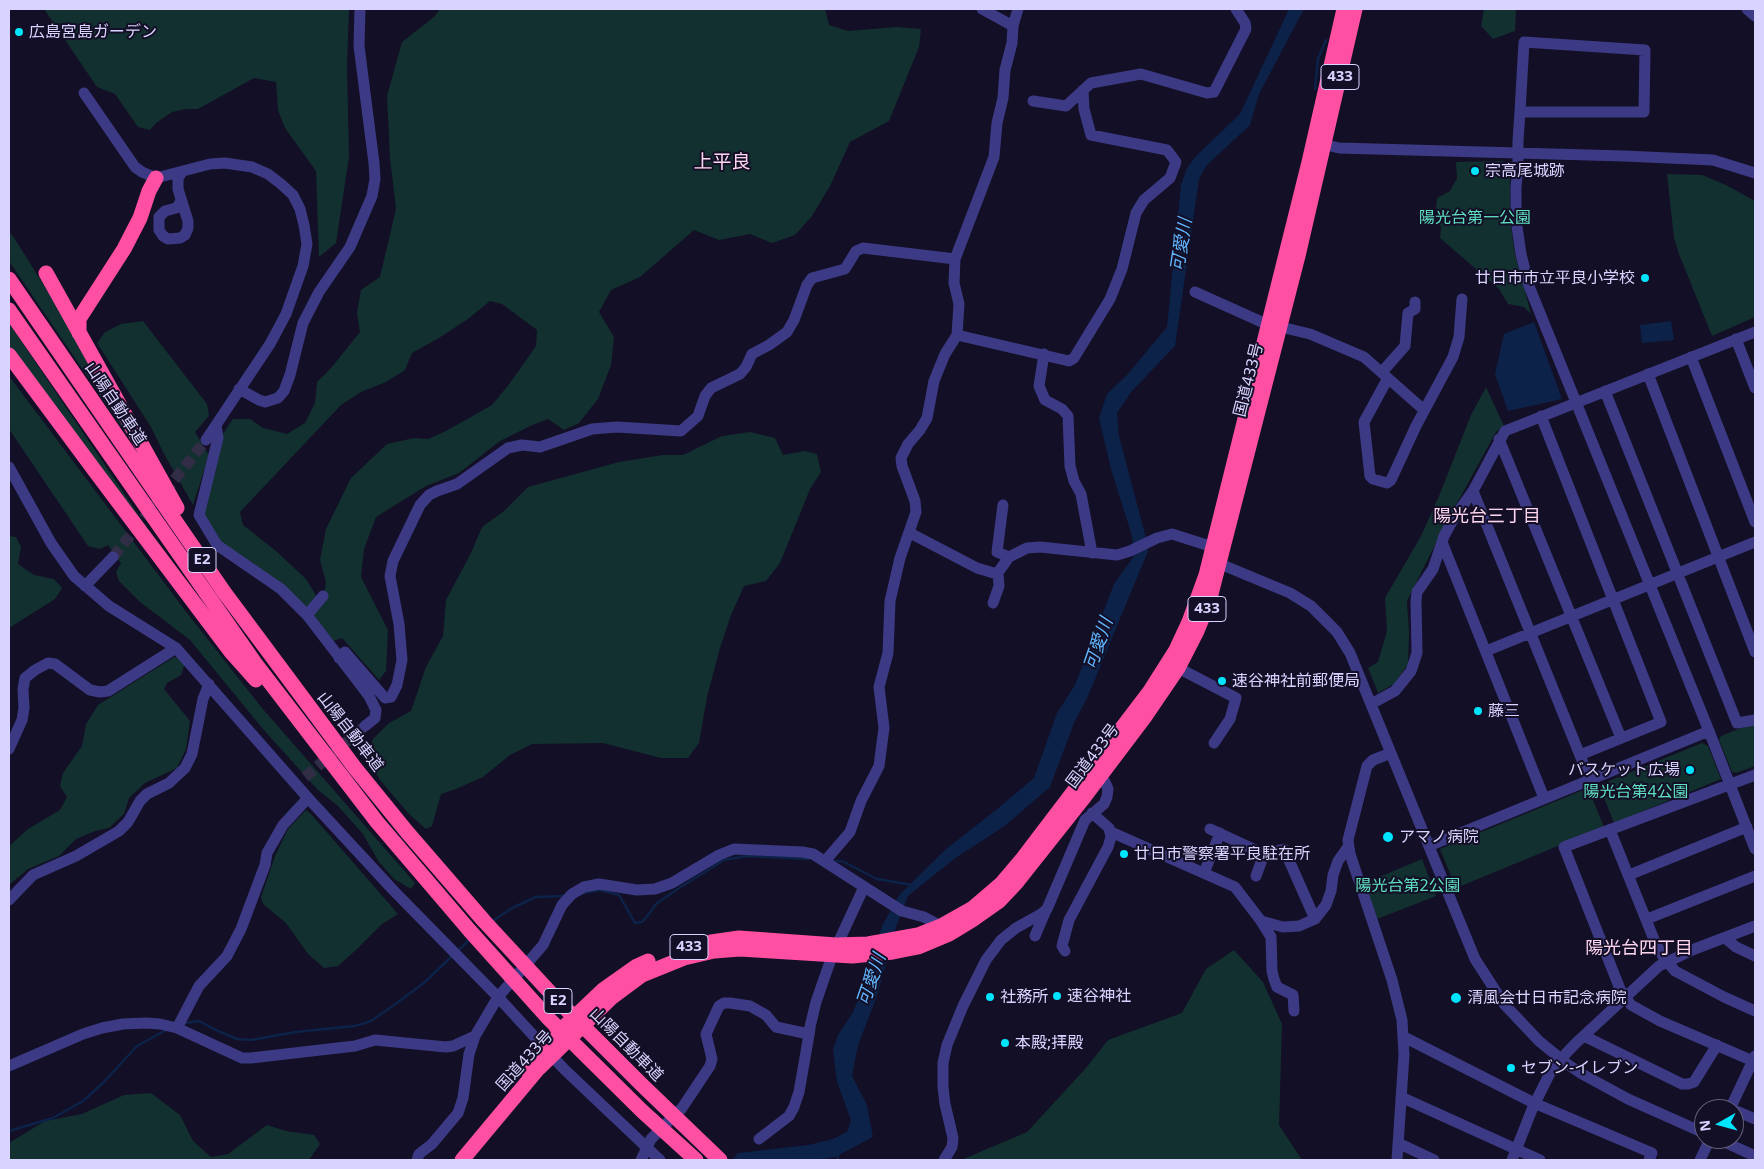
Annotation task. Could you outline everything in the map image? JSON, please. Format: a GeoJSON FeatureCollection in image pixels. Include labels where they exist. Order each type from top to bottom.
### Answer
{"type":"FeatureCollection","features":[{"type":"Feature","properties":{"kind":"highway","name":"国道433号"},"geometry":{"type":"LineString","coordinates":[[1319,144],[1344,9]]}},
{"type":"Feature","properties":{"kind":"highway","name":"国道433号"},"geometry":{"type":"LineString","coordinates":[[458,1160],[478,1130],[603,990],[637,966],[658,956],[701,944],[739,938],[834,950],[894,946],[918,947],[949,934],[972,920],[999,901],[1016,883],[1150,691],[1176,650],[1189,622],[1213,548],[1274,326],[1355,9]]}},
{"type":"Feature","properties":{"kind":"highway"},"geometry":{"type":"LineString","coordinates":[[60,300],[70,305],[81,302],[126,235],[146,191],[156,178]]}},
{"type":"Feature","properties":{"kind":"highway"},"geometry":{"type":"LineString","coordinates":[[80,333],[79,319],[129,240],[156,178]]}},
{"type":"Feature","properties":{"kind":"highway"},"geometry":{"type":"LineString","coordinates":[[46,273],[160,480],[186,523],[300,696]]}},
{"type":"Feature","properties":{"kind":"highway","name":"山陽自動車道"},"geometry":{"type":"LineString","coordinates":[[9,279],[202,560],[300,696],[355,768],[484,921],[559,1002],[720,1160]]}},
{"type":"Feature","properties":{"kind":"highway","name":"山陽自動車道"},"geometry":{"type":"LineString","coordinates":[[9,310],[255,663],[345,781],[410,861],[549,1019],[642,1111],[696,1160]]}},
{"type":"Feature","properties":{"kind":"highway","name":"国道433号"},"geometry":{"type":"LineString","coordinates":[[894,946],[941,926],[973,908],[1001,884],[1095,772],[1144,718],[1178,668],[1198,631],[1222,568],[1274,326]]}},
{"type":"Feature","properties":{"kind":"highway"},"geometry":{"type":"LineString","coordinates":[[9,355],[231,652],[345,781]]}},
{"type":"Feature","properties":{"kind":"highway","name":"国道433号"},"geometry":{"type":"LineString","coordinates":[[462,1160],[547,1052]]}},
{"type":"Feature","properties":{"kind":"street"},"geometry":{"type":"LineString","coordinates":[[239,389],[265,402],[278,398],[284,391],[290,375],[303,322],[319,292],[350,247],[372,196],[375,179],[374,163],[361,70],[358,26],[360,9]]}},
{"type":"Feature","properties":{"kind":"street"},"geometry":{"type":"LineString","coordinates":[[982,9],[1013,26]]}},
{"type":"Feature","properties":{"kind":"street"},"geometry":{"type":"LineString","coordinates":[[824,861],[850,832],[861,801],[879,766],[884,728],[879,687],[888,653],[890,601],[900,558],[916,512],[915,501],[902,466],[901,458],[908,444],[927,418],[934,381],[945,354],[957,335],[959,304],[954,283],[955,260],[994,156],[997,123],[1003,98],[1005,70],[1018,9]]}},
{"type":"Feature","properties":{"kind":"street"},"geometry":{"type":"LineString","coordinates":[[1033,100],[1066,106],[1083,90],[1094,83],[1141,74],[1206,94],[1214,92],[1246,30],[1245,23],[1236,9]]}},
{"type":"Feature","properties":{"kind":"street"},"geometry":{"type":"LineString","coordinates":[[1747,9],[1755,16]]}},
{"type":"Feature","properties":{"kind":"street"},"geometry":{"type":"LineString","coordinates":[[1520,112],[1644,112],[1645,50],[1524,42],[1520,112],[1516,187],[1516,220],[1529,286],[1755,849]]}},
{"type":"Feature","properties":{"kind":"street"},"geometry":{"type":"LineString","coordinates":[[957,335],[1044,354],[1066,361],[1074,358],[1102,313],[1116,284],[1136,213],[1144,200],[1170,178],[1176,164],[1168,150],[1091,135],[1084,109],[1083,90]]}},
{"type":"Feature","properties":{"kind":"street"},"geometry":{"type":"LineString","coordinates":[[84,93],[135,166],[142,172],[156,178],[210,164],[225,163],[252,167],[268,174],[282,184],[292,195],[300,209],[306,244],[303,266],[286,314],[270,344],[206,440]]}},
{"type":"Feature","properties":{"kind":"street"},"geometry":{"type":"LineString","coordinates":[[1319,144],[1339,148],[1713,160],[1755,173]]}},
{"type":"Feature","properties":{"kind":"street"},"geometry":{"type":"LineString","coordinates":[[180,199],[177,183],[182,172]]}},
{"type":"Feature","properties":{"kind":"street"},"geometry":{"type":"LineString","coordinates":[[339,658],[346,652],[385,698],[391,697],[397,685],[402,660],[399,624],[390,576],[393,561],[420,505],[429,496],[457,484],[508,448],[522,445],[540,447],[592,430],[616,427],[681,431],[698,416],[705,396],[711,388],[740,374],[746,367],[752,354],[769,345],[786,332],[794,320],[807,285],[812,278],[845,269],[856,251],[869,248],[955,260]]}},
{"type":"Feature","properties":{"kind":"street"},"geometry":{"type":"LineString","coordinates":[[1196,292],[1274,326],[1310,334],[1368,360],[1424,410]]}},
{"type":"Feature","properties":{"kind":"street"},"geometry":{"type":"LineString","coordinates":[[1415,302],[1415,309],[1408,313],[1405,346],[1385,375],[1364,422],[1369,474],[1371,478],[1384,483],[1390,482],[1424,410],[1448,366],[1456,347],[1462,299]]}},
{"type":"Feature","properties":{"kind":"street"},"geometry":{"type":"LineString","coordinates":[[1371,704],[1395,691],[1411,671],[1417,653],[1417,592],[1432,569],[1442,542],[1454,518],[1474,491],[1499,439],[1505,431],[1755,332]]}},
{"type":"Feature","properties":{"kind":"street"},"geometry":{"type":"LineString","coordinates":[[1736,340],[1755,388]]}},
{"type":"Feature","properties":{"kind":"street"},"geometry":{"type":"LineString","coordinates":[[1044,354],[1040,386],[1044,400],[1062,409],[1068,416],[1070,466],[1075,483],[1081,494],[1092,553]]}},
{"type":"Feature","properties":{"kind":"street"},"geometry":{"type":"LineString","coordinates":[[1691,357],[1755,522]]}},
{"type":"Feature","properties":{"kind":"street"},"geometry":{"type":"LineString","coordinates":[[1648,374],[1755,652]]}},
{"type":"Feature","properties":{"kind":"street"},"geometry":{"type":"LineString","coordinates":[[1605,391],[1737,723],[1755,720]]}},
{"type":"Feature","properties":{"kind":"street"},"geometry":{"type":"LineString","coordinates":[[1542,416],[1661,722],[1580,755]]}},
{"type":"Feature","properties":{"kind":"street"},"geometry":{"type":"LineString","coordinates":[[216,426],[218,438],[199,516],[218,545],[281,589],[307,615],[369,696],[376,710],[375,718],[365,726]]}},
{"type":"Feature","properties":{"kind":"street"},"geometry":{"type":"LineString","coordinates":[[1499,439],[1621,738]]}},
{"type":"Feature","properties":{"kind":"street"},"geometry":{"type":"LineString","coordinates":[[9,467],[51,543],[74,576],[109,606],[176,648],[301,781],[308,798],[394,891],[498,997],[547,1052],[660,1160]]}},
{"type":"Feature","properties":{"kind":"street"},"geometry":{"type":"LineString","coordinates":[[1474,491],[1590,780]]}},
{"type":"Feature","properties":{"kind":"street"},"geometry":{"type":"LineString","coordinates":[[1003,505],[998,552],[1009,557]]}},
{"type":"Feature","properties":{"kind":"street"},"geometry":{"type":"LineString","coordinates":[[910,533],[977,568],[995,574],[998,573]]}},
{"type":"Feature","properties":{"kind":"street"},"geometry":{"type":"LineString","coordinates":[[993,603],[999,586],[998,573],[1009,557],[1020,550],[1033,547],[1117,555],[1164,535],[1172,534],[1213,548],[1222,568],[1290,592],[1320,614],[1337,632],[1350,653],[1475,958],[1493,989],[1528,1031],[1560,1059],[1598,1084],[1694,1128]]}},
{"type":"Feature","properties":{"kind":"street"},"geometry":{"type":"LineString","coordinates":[[1442,542],[1544,798]]}},
{"type":"Feature","properties":{"kind":"street"},"geometry":{"type":"LineString","coordinates":[[1486,651],[1755,542]]}},
{"type":"Feature","properties":{"kind":"street"},"geometry":{"type":"LineString","coordinates":[[85,586],[113,557]]}},
{"type":"Feature","properties":{"kind":"street"},"geometry":{"type":"LineString","coordinates":[[307,615],[323,596]]}},
{"type":"Feature","properties":{"kind":"street"},"geometry":{"type":"LineString","coordinates":[[9,749],[23,714],[22,689],[24,678],[35,670],[48,663],[55,664],[90,690],[108,691],[176,648]]}},
{"type":"Feature","properties":{"kind":"street"},"geometry":{"type":"LineString","coordinates":[[1184,671],[1236,698],[1230,720],[1214,743]]}},
{"type":"Feature","properties":{"kind":"street"},"geometry":{"type":"LineString","coordinates":[[9,900],[33,875],[76,856],[120,832],[140,801],[147,794],[169,783],[185,768],[192,754],[203,699],[209,684]]}},
{"type":"Feature","properties":{"kind":"street"},"geometry":{"type":"LineString","coordinates":[[1429,846],[1709,731]]}},
{"type":"Feature","properties":{"kind":"street"},"geometry":{"type":"LineString","coordinates":[[1391,753],[1373,760],[1367,766],[1348,846],[1395,990],[1402,1020],[1404,1037],[1397,1160]]}},
{"type":"Feature","properties":{"kind":"street"},"geometry":{"type":"LineString","coordinates":[[1035,936],[1083,824],[1092,813],[1104,804],[1108,797],[1108,789],[1105,782],[1095,772]]}},
{"type":"Feature","properties":{"kind":"street"},"geometry":{"type":"LineString","coordinates":[[1736,1099],[1754,1059],[1645,1014],[1631,1005],[1620,989],[1564,847],[1755,775]]}},
{"type":"Feature","properties":{"kind":"street"},"geometry":{"type":"LineString","coordinates":[[177,1028],[199,986],[228,956],[241,929],[265,865],[267,853],[283,825],[308,798]]}},
{"type":"Feature","properties":{"kind":"street"},"geometry":{"type":"LineString","coordinates":[[1092,813],[1111,832],[1235,887],[1262,921],[1271,937],[1274,979],[1277,987],[1293,996],[1294,1011]]}},
{"type":"Feature","properties":{"kind":"street"},"geometry":{"type":"LineString","coordinates":[[1629,875],[1747,828]]}},
{"type":"Feature","properties":{"kind":"street"},"geometry":{"type":"LineString","coordinates":[[1610,830],[1655,942],[1667,962],[1682,976],[1755,1011]]}},
{"type":"Feature","properties":{"kind":"street"},"geometry":{"type":"LineString","coordinates":[[1204,873],[1215,831],[1264,854],[1284,849],[1315,919]]}},
{"type":"Feature","properties":{"kind":"street"},"geometry":{"type":"LineString","coordinates":[[1065,951],[1062,946],[1069,920],[1108,847],[1111,832]]}},
{"type":"Feature","properties":{"kind":"street"},"geometry":{"type":"LineString","coordinates":[[1262,921],[1283,927],[1299,926],[1315,919],[1326,906],[1338,861],[1348,846]]}},
{"type":"Feature","properties":{"kind":"street"},"geometry":{"type":"LineString","coordinates":[[417,1160],[419,1154],[432,1144],[458,1113],[463,1098],[469,1054],[475,1036],[498,997],[543,945],[566,899],[584,886],[599,884],[637,890],[655,890],[672,883],[719,855],[734,849],[804,852],[814,854],[904,912],[924,917],[941,926]]}},
{"type":"Feature","properties":{"kind":"street"},"geometry":{"type":"LineString","coordinates":[[1256,876],[1264,854]]}},
{"type":"Feature","properties":{"kind":"street"},"geometry":{"type":"LineString","coordinates":[[1646,920],[1755,876]]}},
{"type":"Feature","properties":{"kind":"street"},"geometry":{"type":"LineString","coordinates":[[758,1139],[789,1116],[794,1106],[799,1092],[816,1002],[834,950],[864,886]]}},
{"type":"Feature","properties":{"kind":"street"},"geometry":{"type":"LineString","coordinates":[[944,1160],[952,1147],[953,1138],[945,1104],[943,1071],[950,1037],[986,960],[996,946],[1016,928],[1047,909]]}},
{"type":"Feature","properties":{"kind":"street"},"geometry":{"type":"LineString","coordinates":[[1514,1155],[1534,1103],[1553,1067],[1584,1036],[1660,966],[1692,950],[1755,926]]}},
{"type":"Feature","properties":{"kind":"street"},"geometry":{"type":"LineString","coordinates":[[1725,938],[1736,947],[1755,956]]}},
{"type":"Feature","properties":{"kind":"street"},"geometry":{"type":"LineString","coordinates":[[642,1160],[652,1139],[682,1108],[710,1066],[712,1059],[706,1034],[719,1006],[724,1003],[730,1003],[750,1006],[766,1015],[776,1027],[804,1033],[810,1029]]}},
{"type":"Feature","properties":{"kind":"street"},"geometry":{"type":"LineString","coordinates":[[9,1066],[83,1034],[123,1024],[160,1024],[177,1028],[236,1056],[251,1058],[355,1046],[375,1040],[446,1047],[453,1046],[475,1036]]}},
{"type":"Feature","properties":{"kind":"street"},"geometry":{"type":"LineString","coordinates":[[1584,1036],[1682,1084],[1694,1082],[1717,1045]]}},
{"type":"Feature","properties":{"kind":"street"},"geometry":{"type":"LineString","coordinates":[[1404,1037],[1534,1103],[1652,1153],[1649,1160]]}},
{"type":"Feature","properties":{"kind":"street"},"geometry":{"type":"LineString","coordinates":[[1401,1097],[1514,1155],[1540,1160]]}},
{"type":"Feature","properties":{"kind":"street"},"geometry":{"type":"LineString","coordinates":[[1398,1143],[1434,1160]]}},
{"type":"Feature","properties":{"kind":"street"},"geometry":{"type":"LineString","coordinates":[[1740,1149],[1755,1156]]}},
{"type":"Feature","properties":{"kind":"green space"},"geometry":{"type":"Polygon","coordinates":[[[44,9],[349,9],[347,66],[349,157],[336,243],[319,257],[316,171],[285,128],[278,110],[276,82],[254,78],[198,109],[172,112],[156,123],[150,130],[138,127],[115,94],[97,87],[44,9]]]}},
{"type":"Feature","properties":{"kind":"green space"},"geometry":{"type":"Polygon","coordinates":[[[440,9],[825,9],[829,25],[848,31],[897,27],[921,29],[919,47],[889,121],[850,142],[830,186],[812,216],[795,235],[772,243],[750,234],[719,240],[694,230],[640,277],[611,290],[599,312],[614,337],[611,365],[598,399],[579,423],[564,430],[548,419],[530,426],[500,441],[459,473],[426,486],[376,517],[364,549],[361,577],[388,630],[386,671],[379,680],[342,638],[333,641],[313,614],[323,599],[326,582],[320,560],[326,529],[351,478],[387,444],[414,438],[428,439],[492,405],[536,346],[537,330],[502,304],[490,301],[468,319],[412,353],[405,370],[386,382],[361,392],[341,405],[240,512],[243,525],[276,551],[306,579],[317,597],[307,608],[220,543],[203,514],[222,435],[233,419],[250,419],[263,428],[287,434],[305,423],[315,403],[317,382],[360,332],[357,313],[361,290],[380,277],[396,209],[390,158],[387,96],[402,42],[434,17],[440,9]]]}},
{"type":"Feature","properties":{"kind":"green space"},"geometry":{"type":"Polygon","coordinates":[[[1484,9],[1516,9],[1515,31],[1493,39],[1481,26],[1484,9]]]}},
{"type":"Feature","properties":{"kind":"green space","name":"陽光台第一公園"},"geometry":{"type":"Polygon","coordinates":[[[1503,161],[1510,169],[1510,221],[1515,254],[1531,314],[1524,307],[1508,304],[1499,289],[1440,238],[1441,228],[1436,207],[1437,198],[1450,191],[1457,178],[1456,162],[1503,161]]]}},
{"type":"Feature","properties":{"kind":"green space"},"geometry":{"type":"Polygon","coordinates":[[[1667,174],[1702,175],[1726,185],[1755,201],[1755,317],[1712,336],[1674,238],[1667,174]]]}},
{"type":"Feature","properties":{"kind":"green space"},"geometry":{"type":"Polygon","coordinates":[[[9,232],[83,348],[144,460],[9,261],[9,232]]]}},
{"type":"Feature","properties":{"kind":"green space"},"geometry":{"type":"Polygon","coordinates":[[[143,321],[207,404],[209,416],[195,432],[209,455],[193,505],[151,427],[97,343],[105,332],[121,324],[143,321]]]}},
{"type":"Feature","properties":{"kind":"green space"},"geometry":{"type":"Polygon","coordinates":[[[9,323],[171,563],[9,350],[9,323]]]}},
{"type":"Feature","properties":{"kind":"green space"},"geometry":{"type":"Polygon","coordinates":[[[9,376],[187,613],[262,708],[415,883],[411,889],[394,879],[379,862],[363,834],[338,806],[317,789],[263,729],[190,640],[140,602],[119,581],[116,572],[121,563],[108,545],[100,549],[88,546],[9,429],[9,376]]]}},
{"type":"Feature","properties":{"kind":"green space"},"geometry":{"type":"Polygon","coordinates":[[[1486,387],[1504,426],[1496,432],[1443,529],[1407,601],[1409,632],[1408,664],[1394,684],[1378,693],[1368,668],[1378,662],[1387,631],[1385,598],[1421,536],[1471,415],[1486,387]]]}},
{"type":"Feature","properties":{"kind":"green space"},"geometry":{"type":"Polygon","coordinates":[[[750,432],[775,438],[783,455],[805,451],[817,454],[821,472],[810,489],[780,563],[766,581],[744,586],[731,615],[720,648],[707,697],[699,743],[688,758],[661,758],[603,743],[532,744],[510,755],[483,777],[441,794],[432,826],[426,829],[409,814],[380,780],[366,757],[373,739],[389,723],[411,711],[426,667],[443,636],[446,600],[471,553],[482,527],[503,512],[528,487],[619,462],[663,455],[683,455],[722,436],[750,432]]]}},
{"type":"Feature","properties":{"kind":"green space"},"geometry":{"type":"Polygon","coordinates":[[[9,536],[16,537],[21,547],[18,564],[34,575],[54,579],[62,588],[55,599],[9,628],[9,536]]]}},
{"type":"Feature","properties":{"kind":"green space"},"geometry":{"type":"Polygon","coordinates":[[[174,657],[181,658],[185,663],[181,675],[167,683],[164,689],[190,721],[186,749],[177,768],[145,783],[129,798],[124,814],[109,828],[95,831],[76,839],[59,856],[28,869],[9,885],[9,846],[28,829],[60,810],[67,797],[60,786],[63,773],[82,746],[86,724],[98,705],[174,657]]]}},
{"type":"Feature","properties":{"kind":"green space"},"geometry":{"type":"Polygon","coordinates":[[[1755,725],[1755,766],[1736,773],[1732,772],[1719,740],[1721,736],[1755,725]]]}},
{"type":"Feature","properties":{"kind":"green space","name":"陽光台第4公園"},"geometry":{"type":"Polygon","coordinates":[[[1702,743],[1708,746],[1721,779],[1614,823],[1599,785],[1702,743]]]}},
{"type":"Feature","properties":{"kind":"green space"},"geometry":{"type":"Polygon","coordinates":[[[1588,788],[1604,827],[1456,888],[1440,849],[1588,788]]]}},
{"type":"Feature","properties":{"kind":"green space"},"geometry":{"type":"Polygon","coordinates":[[[306,810],[398,914],[382,924],[338,966],[324,968],[308,954],[286,923],[263,904],[261,897],[275,856],[288,829],[306,810]]]}},
{"type":"Feature","properties":{"kind":"green space","name":"陽光台第2公園"},"geometry":{"type":"Polygon","coordinates":[[[1422,859],[1436,896],[1377,919],[1365,883],[1422,859]]]}},
{"type":"Feature","properties":{"kind":"green space"},"geometry":{"type":"Polygon","coordinates":[[[1234,950],[1263,982],[1282,1024],[1279,1125],[1302,1160],[961,1160],[1027,1132],[1086,1068],[1108,1040],[1182,1013],[1206,969],[1234,950]]]}},
{"type":"Feature","properties":{"kind":"green space"},"geometry":{"type":"Polygon","coordinates":[[[151,1093],[180,1115],[193,1141],[211,1157],[228,1154],[267,1125],[286,1131],[314,1135],[320,1144],[309,1160],[9,1160],[9,1143],[45,1121],[82,1114],[124,1095],[151,1093]]]}},
{"type":"Feature","properties":{"kind":"water","name":"可愛川"},"geometry":{"type":"Polygon","coordinates":[[[1289,9],[1304,9],[1259,94],[1250,125],[1207,165],[1199,179],[1175,346],[1132,391],[1117,413],[1119,436],[1148,551],[1088,696],[1074,723],[1050,787],[1006,825],[954,859],[908,896],[896,927],[877,996],[858,1045],[852,1076],[867,1105],[873,1137],[835,1157],[816,1160],[732,1160],[738,1153],[808,1145],[833,1139],[847,1132],[851,1120],[837,1082],[833,1049],[838,1035],[853,1012],[865,983],[882,926],[899,895],[946,849],[1034,778],[1057,713],[1075,685],[1114,584],[1134,556],[1132,536],[1111,469],[1099,418],[1107,394],[1127,375],[1167,327],[1181,185],[1187,168],[1196,156],[1240,114],[1289,9]]]}},
{"type":"Feature","properties":{"kind":"water"},"geometry":{"type":"Polygon","coordinates":[[[1671,321],[1674,340],[1642,343],[1640,325],[1671,321]]]}},
{"type":"Feature","properties":{"kind":"water"},"geometry":{"type":"Polygon","coordinates":[[[1534,322],[1562,399],[1508,411],[1495,374],[1504,334],[1534,322]]]}},
{"type":"Feature","properties":{"kind":"waterway"},"geometry":{"type":"LineString","coordinates":[[1315,89],[1318,59],[1326,40]]}},
{"type":"Feature","properties":{"kind":"waterway"},"geometry":{"type":"LineString","coordinates":[[584,893],[600,890],[619,895],[635,923],[642,922],[656,904],[724,860],[746,856],[809,859]]}},
{"type":"Feature","properties":{"kind":"waterway"},"geometry":{"type":"LineString","coordinates":[[832,861],[842,861],[877,879],[912,885]]}},
{"type":"Feature","properties":{"kind":"waterway"},"geometry":{"type":"LineString","coordinates":[[491,922],[514,907],[536,897],[564,896]]}},
{"type":"Feature","properties":{"kind":"waterway"},"geometry":{"type":"LineString","coordinates":[[457,952],[471,938]]}},
{"type":"Feature","properties":{"kind":"waterway"},"geometry":{"type":"LineString","coordinates":[[185,1023],[199,1021],[237,1039],[251,1040],[296,1032],[355,1026],[371,1021],[394,1005],[425,982],[453,955]]}},
{"type":"Feature","properties":{"kind":"waterway"},"geometry":{"type":"LineString","coordinates":[[9,1131],[53,1118],[83,1101],[104,1082],[137,1046],[166,1030]]}},
{"type":"Feature","properties":{"kind":"waterway"},"geometry":{"type":"LineString","coordinates":[[837,1160],[839,1152]]}},
{"type":"Feature","properties":{"kind":"tunnel"},"geometry":{"type":"LineString","coordinates":[[113,557],[206,440]]}},
{"type":"Feature","properties":{"kind":"tunnel"},"geometry":{"type":"LineString","coordinates":[[305,777],[365,726]]}},
{"type":"Feature","properties":{"kind":"place","name":"広島宮島ガーデン"},"geometry":{"type":"Point","coordinates":[19,32]}},
{"type":"Feature","properties":{"kind":"place","name":"宗高尾城跡"},"geometry":{"type":"Point","coordinates":[1475,171]}},
{"type":"Feature","properties":{"kind":"place","name":"廿日市市立平良小学校"},"geometry":{"type":"Point","coordinates":[1645,278]}},
{"type":"Feature","properties":{"kind":"place","name":"速谷神社前郵便局"},"geometry":{"type":"Point","coordinates":[1222,681]}},
{"type":"Feature","properties":{"kind":"place","name":"藤三"},"geometry":{"type":"Point","coordinates":[1478,711]}},
{"type":"Feature","properties":{"kind":"place","name":"バスケット広場"},"geometry":{"type":"Point","coordinates":[1690,770]}},
{"type":"Feature","properties":{"kind":"place","name":"アマノ病院"},"geometry":{"type":"Point","coordinates":[1388,837]}},
{"type":"Feature","properties":{"kind":"place","name":"廿日市警察署平良駐在所"},"geometry":{"type":"Point","coordinates":[1124,854]}},
{"type":"Feature","properties":{"kind":"place","name":"速谷神社"},"geometry":{"type":"Point","coordinates":[1057,996]}},
{"type":"Feature","properties":{"kind":"place","name":"社務所"},"geometry":{"type":"Point","coordinates":[990,997]}},
{"type":"Feature","properties":{"kind":"place","name":"清風会廿日市記念病院"},"geometry":{"type":"Point","coordinates":[1456,998]}},
{"type":"Feature","properties":{"kind":"place","name":"本殿;拝殿"},"geometry":{"type":"Point","coordinates":[1005,1043]}},
{"type":"Feature","properties":{"kind":"place","name":"セブン-イレブン"},"geometry":{"type":"Point","coordinates":[1511,1068]}},
{"type":"Feature","properties":{"kind":"district","name":"上平良"},"geometry":{"type":"Point","coordinates":[722,163]}},
{"type":"Feature","properties":{"kind":"district","name":"陽光台三丁目"},"geometry":{"type":"Point","coordinates":[1487,517]}},
{"type":"Feature","properties":{"kind":"district","name":"陽光台四丁目"},"geometry":{"type":"Point","coordinates":[1639,949]}}]}
